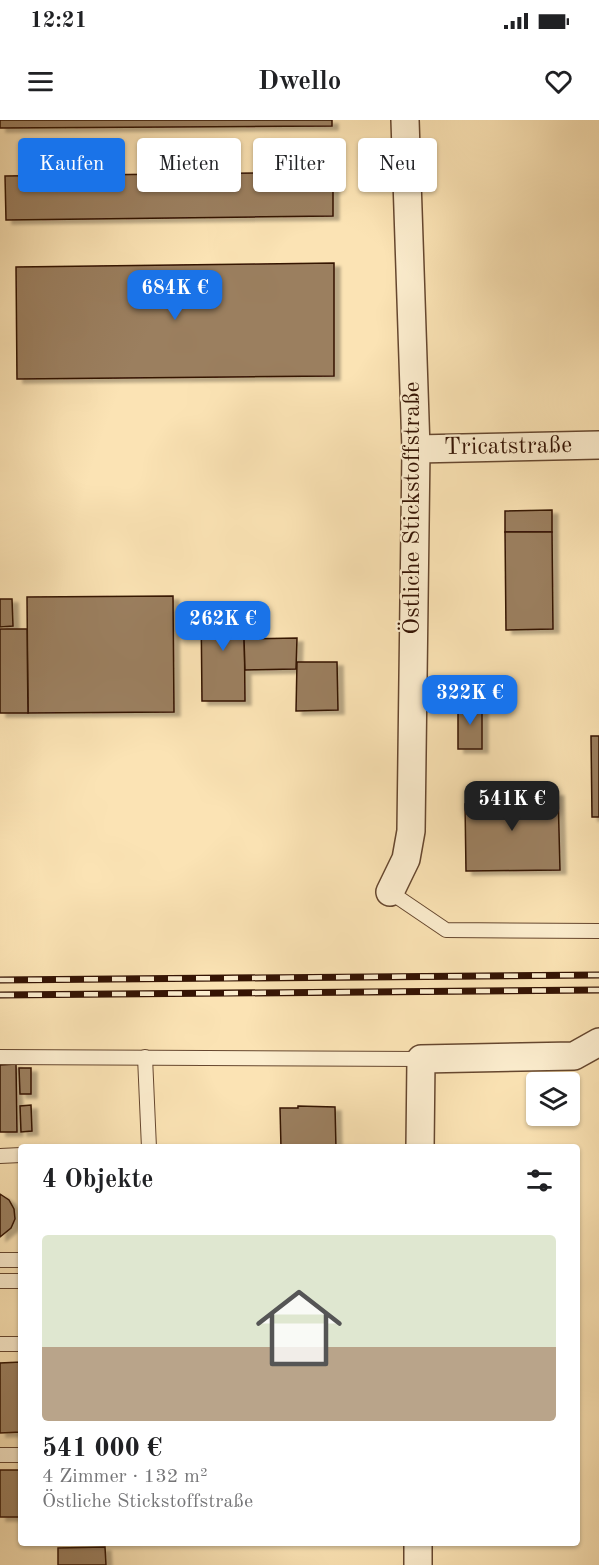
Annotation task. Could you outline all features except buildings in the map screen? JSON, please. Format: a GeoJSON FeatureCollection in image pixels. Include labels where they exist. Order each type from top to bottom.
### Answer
{"type":"FeatureCollection","features":[{"type":"Feature","properties":{"kind":"street","name":"Östliche Stickstoffstraße"},"geometry":{"type":"LineString","coordinates":[[390,892],[406,859],[411,831],[416,449],[405,120]]}},
{"type":"Feature","properties":{"kind":"street","name":"Tricatstraße"},"geometry":{"type":"LineString","coordinates":[[416,449],[599,446]]}},
{"type":"Feature","properties":{"kind":"street"},"geometry":{"type":"LineString","coordinates":[[420,1144],[421,1059],[574,1056],[599,1042]]}},
{"type":"Feature","properties":{"kind":"street"},"geometry":{"type":"LineString","coordinates":[[418,1546],[418,1565]]}},
{"type":"Feature","properties":{"kind":"lane"},"geometry":{"type":"LineString","coordinates":[[390,892],[446,930],[599,931]]}},
{"type":"Feature","properties":{"kind":"lane"},"geometry":{"type":"LineString","coordinates":[[0,1057],[421,1059]]}},
{"type":"Feature","properties":{"kind":"lane"},"geometry":{"type":"LineString","coordinates":[[145,1058],[149,1144]]}},
{"type":"Feature","properties":{"kind":"lane"},"geometry":{"type":"LineString","coordinates":[[0,1156],[18,1155]]}},
{"type":"Feature","properties":{"kind":"lane"},"geometry":{"type":"LineString","coordinates":[[0,1260],[18,1260]]}},
{"type":"Feature","properties":{"kind":"lane"},"geometry":{"type":"LineString","coordinates":[[0,1281],[18,1281]]}},
{"type":"Feature","properties":{"kind":"lane"},"geometry":{"type":"LineString","coordinates":[[0,1344],[18,1344]]}},
{"type":"Feature","properties":{"kind":"lane"},"geometry":{"type":"LineString","coordinates":[[0,1455],[18,1455]]}},
{"type":"Feature","properties":{"kind":"railway"},"geometry":{"type":"LineString","coordinates":[[0,980],[599,975]]}},
{"type":"Feature","properties":{"kind":"railway"},"geometry":{"type":"LineString","coordinates":[[0,995],[599,990]]}}]}
